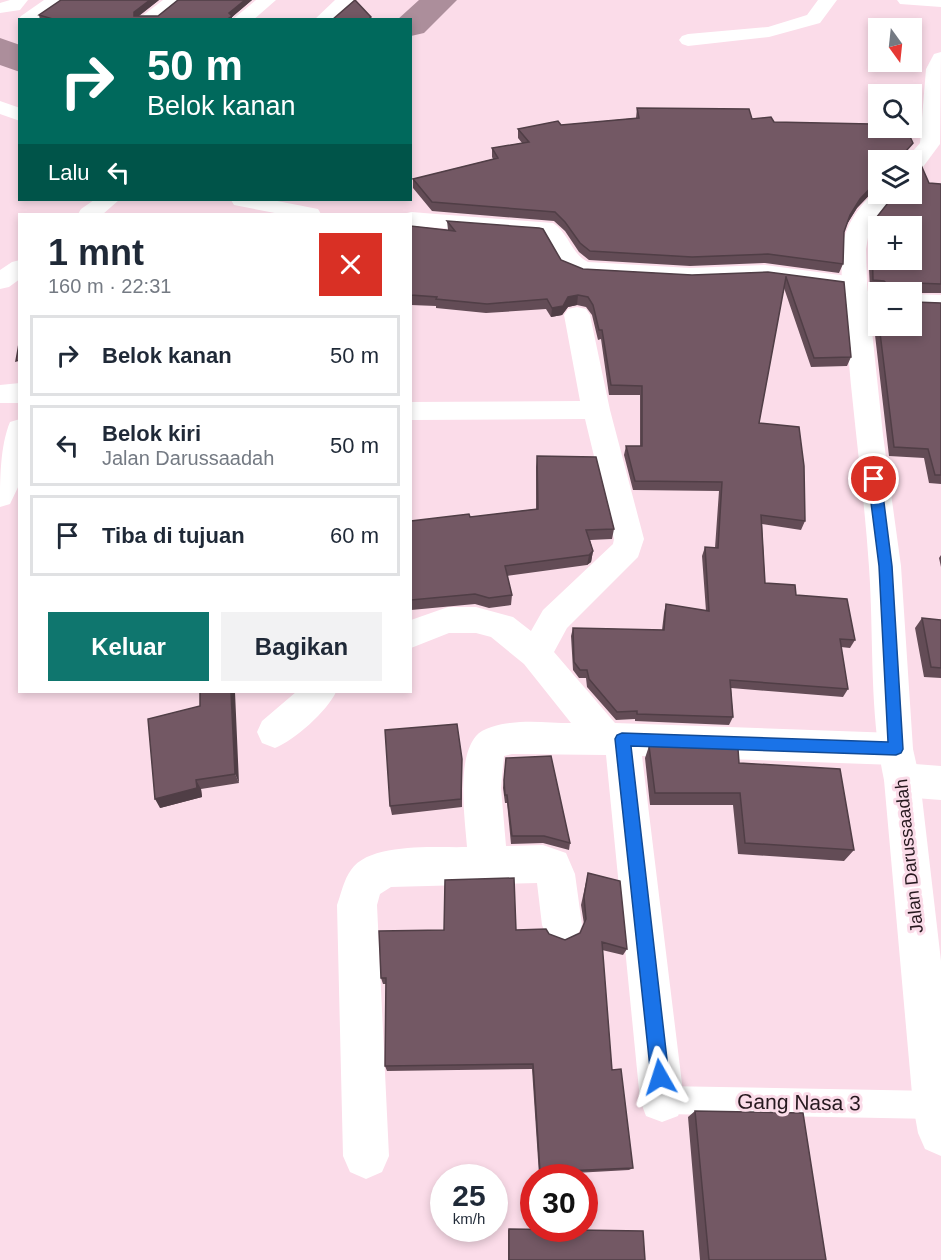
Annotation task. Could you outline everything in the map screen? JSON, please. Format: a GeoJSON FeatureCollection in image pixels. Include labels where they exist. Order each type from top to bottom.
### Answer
{"type":"FeatureCollection","features":[{"type":"Feature","properties":{"kind":"street"},"geometry":{"type":"LineString","coordinates":[[29,18],[56,0]]}},
{"type":"Feature","properties":{"kind":"street"},"geometry":{"type":"LineString","coordinates":[[150,18],[174,0]]}},
{"type":"Feature","properties":{"kind":"street"},"geometry":{"type":"LineString","coordinates":[[244,18],[267,0]]}},
{"type":"Feature","properties":{"kind":"street"},"geometry":{"type":"LineString","coordinates":[[325,18],[345,0]]}},
{"type":"Feature","properties":{"kind":"street"},"geometry":{"type":"LineString","coordinates":[[688,40],[784,30],[814,19],[821,6],[828,0]]}},
{"type":"Feature","properties":{"kind":"street"},"geometry":{"type":"LineString","coordinates":[[906,0],[941,2]]}},
{"type":"Feature","properties":{"kind":"street"},"geometry":{"type":"LineString","coordinates":[[9,6],[27,18]]}},
{"type":"Feature","properties":{"kind":"street"},"geometry":{"type":"LineString","coordinates":[[922,155],[936,141],[936,69],[941,58]]}},
{"type":"Feature","properties":{"kind":"street"},"geometry":{"type":"LineString","coordinates":[[90,213],[107,201]]}},
{"type":"Feature","properties":{"kind":"street"},"geometry":{"type":"LineString","coordinates":[[247,201],[305,213]]}},
{"type":"Feature","properties":{"kind":"street","name":"Jalan Darussaadah"},"geometry":{"type":"LineString","coordinates":[[875,204],[859,226],[854,249],[863,294],[899,764],[938,1119]]}},
{"type":"Feature","properties":{"kind":"street"},"geometry":{"type":"LineString","coordinates":[[412,219],[545,228],[554,233],[570,263],[582,269],[690,275],[765,272],[863,294]]}},
{"type":"Feature","properties":{"kind":"street"},"geometry":{"type":"LineString","coordinates":[[0,282],[18,268]]}},
{"type":"Feature","properties":{"kind":"street"},"geometry":{"type":"LineString","coordinates":[[922,302],[941,303]]}},
{"type":"Feature","properties":{"kind":"street"},"geometry":{"type":"LineString","coordinates":[[536,654],[555,619],[627,549],[628,530],[596,410],[577,315]]}},
{"type":"Feature","properties":{"kind":"street"},"geometry":{"type":"LineString","coordinates":[[0,394],[18,392]]}},
{"type":"Feature","properties":{"kind":"street"},"geometry":{"type":"LineString","coordinates":[[412,411],[596,410]]}},
{"type":"Feature","properties":{"kind":"street"},"geometry":{"type":"LineString","coordinates":[[0,496],[15,456],[18,440]]}},
{"type":"Feature","properties":{"kind":"street"},"geometry":{"type":"LineString","coordinates":[[412,634],[448,620],[476,620],[501,626],[536,654],[614,739],[662,1100]]}},
{"type":"Feature","properties":{"kind":"street"},"geometry":{"type":"LineString","coordinates":[[275,732],[318,693]]}},
{"type":"Feature","properties":{"kind":"street"},"geometry":{"type":"LineString","coordinates":[[488,865],[483,765],[488,748],[496,742],[512,738],[614,739],[899,764],[941,783]]}},
{"type":"Feature","properties":{"kind":"street"},"geometry":{"type":"LineString","coordinates":[[366,1156],[357,905],[364,882],[385,868],[543,864],[552,866],[562,926]]}},
{"type":"Feature","properties":{"kind":"lane","name":"Gang Nasa 3"},"geometry":{"type":"LineString","coordinates":[[662,1100],[938,1119]]}},
{"type":"Feature","properties":{"kind":"building"},"geometry":{"type":"Polygon","coordinates":[[[61,0],[150,0],[134,12],[134,16],[158,16],[178,0],[245,0],[229,13],[232,16],[229,18],[49,18],[39,15],[61,0]]]}},
{"type":"Feature","properties":{"kind":"building"},"geometry":{"type":"Polygon","coordinates":[[[355,0],[371,17],[370,18],[334,18],[355,0]]]}},
{"type":"Feature","properties":{"kind":"building"},"geometry":{"type":"Polygon","coordinates":[[[637,108],[749,109],[752,119],[771,117],[774,122],[868,124],[868,138],[911,138],[913,143],[907,150],[868,150],[868,191],[850,215],[844,232],[843,264],[768,254],[692,257],[590,251],[580,243],[555,212],[432,202],[413,179],[498,158],[492,148],[529,142],[518,129],[558,121],[561,125],[639,118],[637,108]]]}},
{"type":"Feature","properties":{"kind":"building"},"geometry":{"type":"Polygon","coordinates":[[[922,167],[929,183],[941,184],[941,284],[873,280],[873,270],[922,270],[922,216],[878,216],[887,204],[922,204],[922,167]]]}},
{"type":"Feature","properties":{"kind":"building"},"geometry":{"type":"Polygon","coordinates":[[[447,221],[543,229],[561,260],[583,269],[692,275],[768,272],[844,282],[851,357],[814,358],[786,277],[759,423],[799,427],[804,466],[805,521],[761,515],[765,583],[795,585],[796,595],[847,599],[855,640],[840,639],[848,689],[730,680],[733,717],[637,714],[637,711],[617,712],[589,679],[587,670],[580,670],[574,662],[573,628],[664,630],[666,604],[709,611],[705,547],[718,548],[722,482],[635,481],[626,446],[642,446],[642,386],[611,385],[602,330],[599,330],[593,305],[588,297],[578,295],[568,297],[563,306],[552,308],[547,299],[487,304],[412,295],[412,226],[455,231],[447,221]]]}},
{"type":"Feature","properties":{"kind":"building"},"geometry":{"type":"Polygon","coordinates":[[[922,302],[941,303],[941,475],[935,475],[928,449],[894,447],[880,336],[922,336],[922,302]]]}},
{"type":"Feature","properties":{"kind":"building"},"geometry":{"type":"Polygon","coordinates":[[[537,456],[596,457],[614,529],[586,530],[593,551],[589,555],[505,566],[512,595],[489,598],[475,594],[412,600],[412,521],[538,509],[537,456]]]}},
{"type":"Feature","properties":{"kind":"building"},"geometry":{"type":"Polygon","coordinates":[[[922,618],[941,620],[941,668],[931,667],[922,618]]]}},
{"type":"Feature","properties":{"kind":"building"},"geometry":{"type":"Polygon","coordinates":[[[200,693],[231,693],[235,774],[196,780],[197,788],[155,799],[148,719],[200,706],[200,693]]]}},
{"type":"Feature","properties":{"kind":"building"},"geometry":{"type":"Polygon","coordinates":[[[457,724],[462,759],[461,799],[390,806],[385,730],[457,724]]]}},
{"type":"Feature","properties":{"kind":"building"},"geometry":{"type":"Polygon","coordinates":[[[649,746],[738,749],[739,763],[840,769],[854,850],[745,843],[740,793],[655,793],[649,746]]]}},
{"type":"Feature","properties":{"kind":"building"},"geometry":{"type":"Polygon","coordinates":[[[551,756],[570,843],[544,836],[512,836],[507,795],[505,795],[506,758],[551,756]]]}},
{"type":"Feature","properties":{"kind":"building"},"geometry":{"type":"Polygon","coordinates":[[[588,873],[620,881],[627,949],[602,942],[612,1070],[621,1069],[633,1168],[598,1170],[598,1164],[539,1164],[533,1064],[385,1066],[386,978],[381,978],[379,931],[444,930],[445,880],[514,878],[516,930],[546,929],[549,934],[565,940],[580,933],[586,919],[584,897],[588,873]]]}},
{"type":"Feature","properties":{"kind":"building"},"geometry":{"type":"Polygon","coordinates":[[[695,1111],[803,1113],[826,1260],[709,1260],[695,1111]]]}},
{"type":"Feature","properties":{"kind":"building"},"geometry":{"type":"Polygon","coordinates":[[[509,1229],[520,1229],[520,1242],[598,1242],[598,1230],[643,1231],[645,1260],[509,1260],[509,1229]]]}},
{"type":"Feature","properties":{"kind":"waterway"},"geometry":{"type":"LineString","coordinates":[[412,24],[440,0]]}},
{"type":"Feature","properties":{"kind":"waterway"},"geometry":{"type":"LineString","coordinates":[[0,49],[18,60]]}},
{"type":"Feature","properties":{"kind":"route"},"geometry":{"type":"LineString","coordinates":[[660,1077],[622,739],[896,749],[885,566],[874,479]]}}]}
